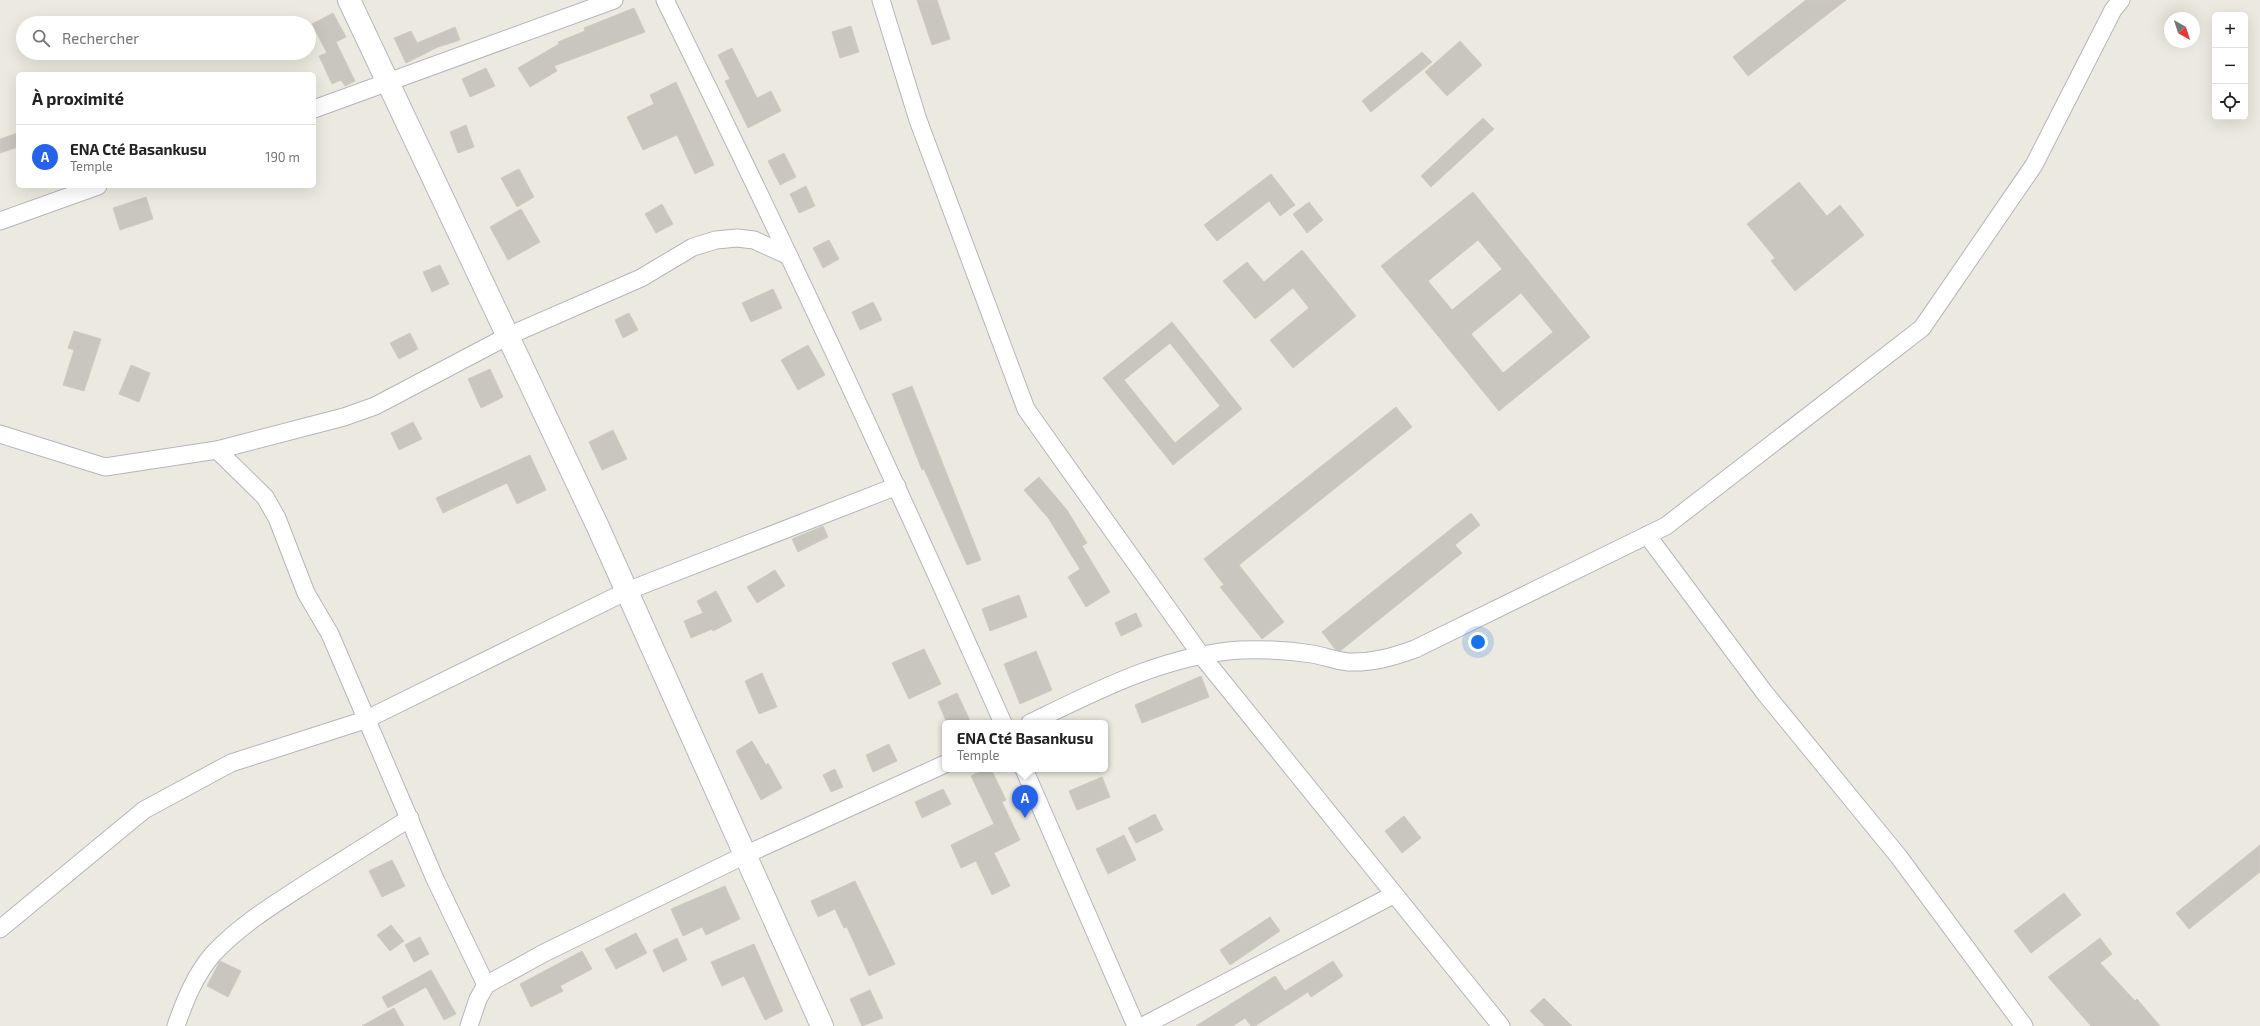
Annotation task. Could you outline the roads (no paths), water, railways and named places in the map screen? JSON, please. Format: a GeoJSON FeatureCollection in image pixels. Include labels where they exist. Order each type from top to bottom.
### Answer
{"type":"FeatureCollection","features":[{"type":"Feature","properties":{"kind":"street"},"geometry":{"type":"LineString","coordinates":[[349,0],[627,591],[822,1026]]}},
{"type":"Feature","properties":{"kind":"street"},"geometry":{"type":"LineString","coordinates":[[316,108],[614,0]]}},
{"type":"Feature","properties":{"kind":"street"},"geometry":{"type":"LineString","coordinates":[[665,0],[789,256],[897,486],[1002,720]]}},
{"type":"Feature","properties":{"kind":"street"},"geometry":{"type":"LineString","coordinates":[[882,0],[918,120],[1026,409],[1201,655],[1393,895],[1501,1026]]}},
{"type":"Feature","properties":{"kind":"street"},"geometry":{"type":"LineString","coordinates":[[1036,720],[1091,694],[1156,667],[1201,655],[1239,650],[1276,650],[1312,654],[1346,662],[1374,661],[1395,656],[1415,649],[1666,526],[1922,328],[2034,166],[2113,10],[2121,0]]}},
{"type":"Feature","properties":{"kind":"street"},"geometry":{"type":"LineString","coordinates":[[0,221],[92,188]]}},
{"type":"Feature","properties":{"kind":"street"},"geometry":{"type":"LineString","coordinates":[[0,434],[105,467],[217,450],[344,417],[375,406],[508,336],[641,278],[693,247],[716,240],[737,238],[754,240],[789,256]]}},
{"type":"Feature","properties":{"kind":"street"},"geometry":{"type":"LineString","coordinates":[[217,450],[266,497],[306,593],[330,634],[365,720],[410,818],[435,879],[486,985]]}},
{"type":"Feature","properties":{"kind":"street"},"geometry":{"type":"LineString","coordinates":[[0,929],[144,810],[231,763],[365,720],[627,591],[897,486]]}},
{"type":"Feature","properties":{"kind":"street"},"geometry":{"type":"LineString","coordinates":[[1646,535],[1764,692],[1899,856],[2024,1026]]}},
{"type":"Feature","properties":{"kind":"street"},"geometry":{"type":"LineString","coordinates":[[469,1026],[478,999],[486,985],[544,952],[745,855],[942,765]]}},
{"type":"Feature","properties":{"kind":"street"},"geometry":{"type":"LineString","coordinates":[[1025,772],[1136,1026]]}},
{"type":"Feature","properties":{"kind":"street"},"geometry":{"type":"LineString","coordinates":[[176,1026],[188,994],[198,974],[213,954],[236,933],[266,909],[410,818]]}},
{"type":"Feature","properties":{"kind":"street"},"geometry":{"type":"LineString","coordinates":[[1143,1026],[1393,895]]}},
{"type":"Feature","properties":{"kind":"place","name":"ENA Cté Basankusu"},"geometry":{"type":"Point","coordinates":[1025,818]}}]}
